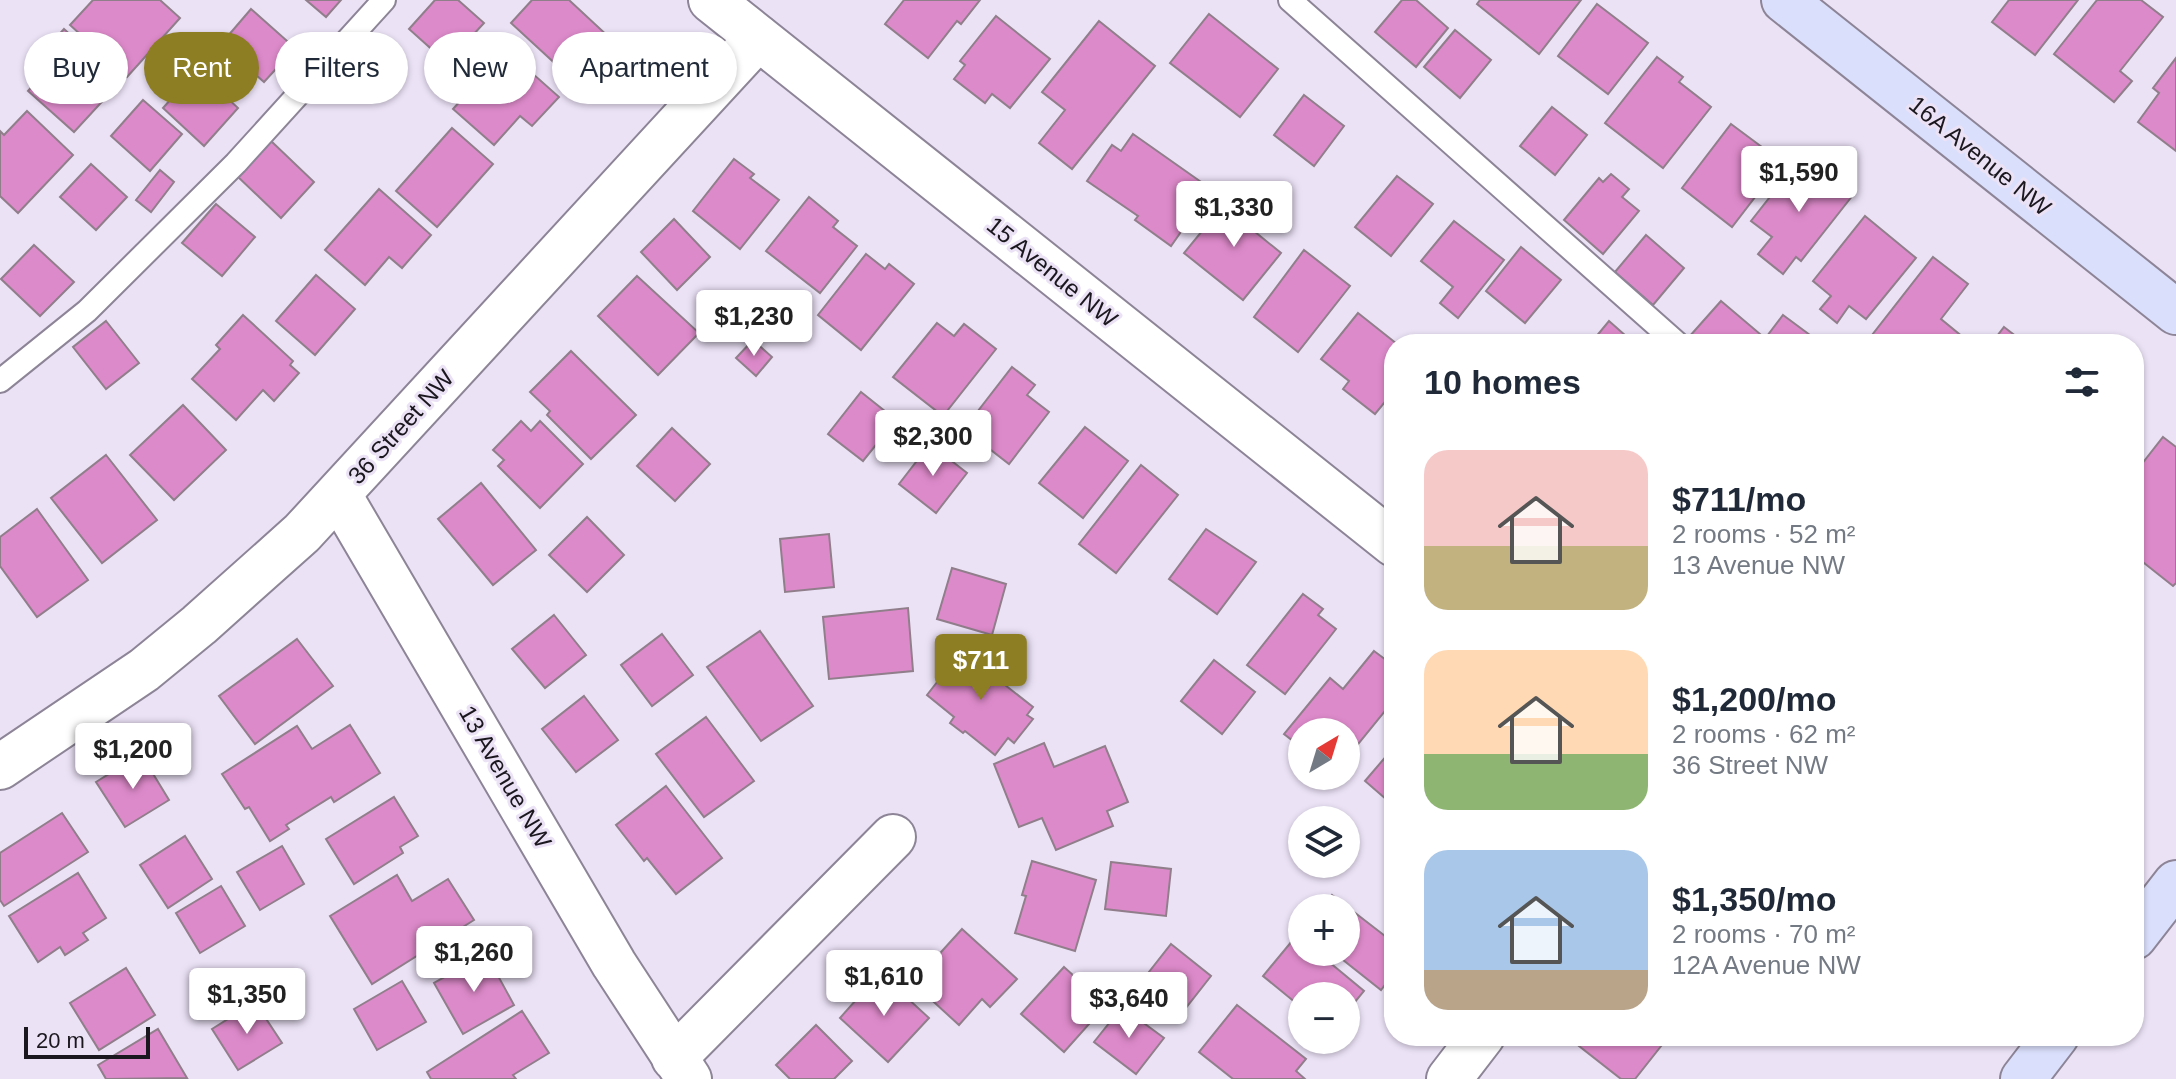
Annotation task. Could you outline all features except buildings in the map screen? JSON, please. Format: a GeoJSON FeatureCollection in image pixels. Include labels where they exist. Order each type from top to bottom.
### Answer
{"type":"FeatureCollection","features":[{"type":"Feature","properties":{"kind":"street","name":"15 Avenue NW"},"geometry":{"type":"LineString","coordinates":[[711,0],[1384,536]]}},
{"type":"Feature","properties":{"kind":"street","name":"16A Avenue NW"},"geometry":{"type":"LineString","coordinates":[[1784,0],[2176,312]]}},
{"type":"Feature","properties":{"kind":"street","name":"36 Street NW"},"geometry":{"type":"LineString","coordinates":[[0,767],[109,694],[188,634],[262,570],[339,495],[758,38]]}},
{"type":"Feature","properties":{"kind":"street","name":"13 Avenue NW"},"geometry":{"type":"LineString","coordinates":[[339,495],[621,975],[681,1068],[893,837]]}},
{"type":"Feature","properties":{"kind":"street"},"geometry":{"type":"LineString","coordinates":[[2144,924],[2176,883]]}},
{"type":"Feature","properties":{"kind":"street"},"geometry":{"type":"LineString","coordinates":[[1449,1079],[1474,1046]]}},
{"type":"Feature","properties":{"kind":"street"},"geometry":{"type":"LineString","coordinates":[[2023,1079],[2048,1046]]}},
{"type":"Feature","properties":{"kind":"lane"},"geometry":{"type":"LineString","coordinates":[[0,381],[87,311],[226,173],[384,0]]}},
{"type":"Feature","properties":{"kind":"lane"},"geometry":{"type":"LineString","coordinates":[[1290,0],[1667,334]]}}]}
